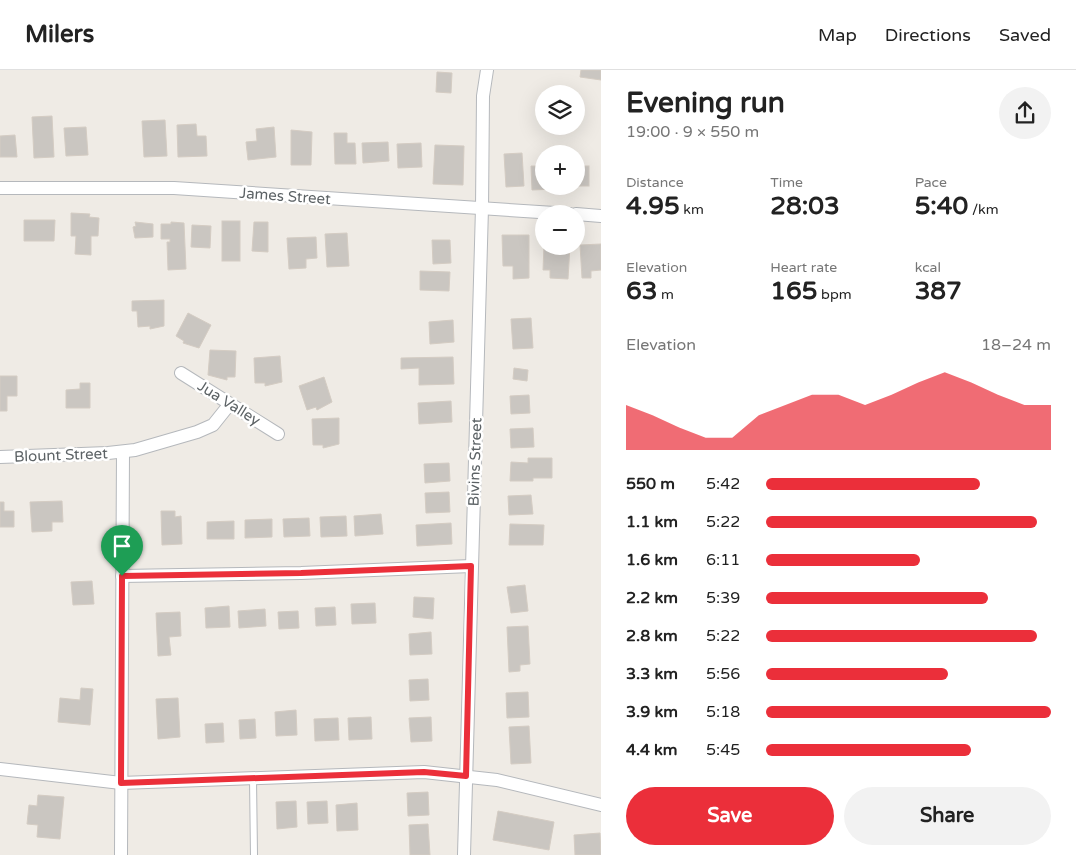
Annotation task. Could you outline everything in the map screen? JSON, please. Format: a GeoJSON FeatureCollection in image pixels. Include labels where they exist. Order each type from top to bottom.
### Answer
{"type":"FeatureCollection","features":[{"type":"Feature","properties":{"kind":"street","name":"Bivins Street"},"geometry":{"type":"LineString","coordinates":[[464,855],[482,208],[483,96],[487,70]]}},
{"type":"Feature","properties":{"kind":"street","name":"James Street"},"geometry":{"type":"LineString","coordinates":[[0,188],[174,188],[535,212]]}},
{"type":"Feature","properties":{"kind":"street"},"geometry":{"type":"LineString","coordinates":[[585,215],[601,216]]}},
{"type":"Feature","properties":{"kind":"street","name":"Jua Valley"},"geometry":{"type":"LineString","coordinates":[[181,373],[278,434]]}},
{"type":"Feature","properties":{"kind":"street","name":"Blount Street"},"geometry":{"type":"LineString","coordinates":[[0,457],[123,452],[197,432],[213,424],[229,404]]}},
{"type":"Feature","properties":{"kind":"street"},"geometry":{"type":"LineString","coordinates":[[121,855],[123,452]]}},
{"type":"Feature","properties":{"kind":"street"},"geometry":{"type":"LineString","coordinates":[[122,576],[301,573],[471,566]]}},
{"type":"Feature","properties":{"kind":"street"},"geometry":{"type":"LineString","coordinates":[[0,769],[121,783],[424,772],[497,780],[601,804]]}},
{"type":"Feature","properties":{"kind":"lane"},"geometry":{"type":"LineString","coordinates":[[253,779],[254,855]]}},
{"type":"Feature","properties":{"kind":"building"},"geometry":{"type":"Polygon","coordinates":[[[581,70],[601,70],[601,80],[580,77],[581,70]]]}},
{"type":"Feature","properties":{"kind":"building"},"geometry":{"type":"Polygon","coordinates":[[[437,72],[452,73],[451,93],[436,92],[437,72]]]}},
{"type":"Feature","properties":{"kind":"building"},"geometry":{"type":"Polygon","coordinates":[[[52,116],[54,157],[34,158],[32,117],[52,116]]]}},
{"type":"Feature","properties":{"kind":"building"},"geometry":{"type":"Polygon","coordinates":[[[165,120],[167,156],[144,157],[142,121],[165,120]]]}},
{"type":"Feature","properties":{"kind":"building"},"geometry":{"type":"Polygon","coordinates":[[[196,124],[197,136],[206,136],[207,156],[178,157],[177,125],[196,124]]]}},
{"type":"Feature","properties":{"kind":"building"},"geometry":{"type":"Polygon","coordinates":[[[86,127],[88,155],[66,156],[64,128],[86,127]]]}},
{"type":"Feature","properties":{"kind":"building"},"geometry":{"type":"Polygon","coordinates":[[[274,127],[276,157],[248,160],[246,142],[257,141],[256,129],[274,127]]]}},
{"type":"Feature","properties":{"kind":"building"},"geometry":{"type":"Polygon","coordinates":[[[291,130],[312,132],[311,165],[291,165],[291,130]]]}},
{"type":"Feature","properties":{"kind":"building"},"geometry":{"type":"Polygon","coordinates":[[[334,133],[347,133],[347,143],[355,143],[356,164],[335,164],[334,133]]]}},
{"type":"Feature","properties":{"kind":"building"},"geometry":{"type":"Polygon","coordinates":[[[15,135],[17,157],[0,157],[0,136],[15,135]]]}},
{"type":"Feature","properties":{"kind":"building"},"geometry":{"type":"Polygon","coordinates":[[[388,142],[389,161],[363,163],[362,143],[388,142]]]}},
{"type":"Feature","properties":{"kind":"building"},"geometry":{"type":"Polygon","coordinates":[[[421,143],[422,167],[398,168],[397,144],[421,143]]]}},
{"type":"Feature","properties":{"kind":"building"},"geometry":{"type":"Polygon","coordinates":[[[435,145],[464,146],[463,185],[433,184],[435,145]]]}},
{"type":"Feature","properties":{"kind":"building"},"geometry":{"type":"Polygon","coordinates":[[[522,153],[524,186],[506,187],[504,154],[522,153]]]}},
{"type":"Feature","properties":{"kind":"building"},"geometry":{"type":"Polygon","coordinates":[[[531,166],[535,166],[535,190],[532,190],[531,166]]]}},
{"type":"Feature","properties":{"kind":"building"},"geometry":{"type":"Polygon","coordinates":[[[585,166],[589,166],[589,186],[585,186],[585,166]]]}},
{"type":"Feature","properties":{"kind":"building"},"geometry":{"type":"Polygon","coordinates":[[[71,213],[90,214],[89,217],[99,218],[98,236],[91,236],[91,255],[75,254],[76,236],[71,236],[71,213]]]}},
{"type":"Feature","properties":{"kind":"building"},"geometry":{"type":"Polygon","coordinates":[[[24,220],[55,220],[54,241],[24,241],[24,220]]]}},
{"type":"Feature","properties":{"kind":"building"},"geometry":{"type":"Polygon","coordinates":[[[222,221],[240,221],[240,261],[222,261],[222,221]]]}},
{"type":"Feature","properties":{"kind":"building"},"geometry":{"type":"Polygon","coordinates":[[[135,222],[153,224],[153,237],[135,238],[133,227],[136,226],[135,222]]]}},
{"type":"Feature","properties":{"kind":"building"},"geometry":{"type":"Polygon","coordinates":[[[171,222],[184,223],[186,269],[168,270],[167,242],[170,242],[170,239],[161,239],[161,224],[171,224],[171,222]]]}},
{"type":"Feature","properties":{"kind":"building"},"geometry":{"type":"Polygon","coordinates":[[[254,222],[268,222],[268,252],[252,251],[254,222]]]}},
{"type":"Feature","properties":{"kind":"building"},"geometry":{"type":"Polygon","coordinates":[[[192,225],[211,226],[210,248],[191,247],[192,225]]]}},
{"type":"Feature","properties":{"kind":"building"},"geometry":{"type":"Polygon","coordinates":[[[347,233],[349,266],[327,267],[325,234],[347,233]]]}},
{"type":"Feature","properties":{"kind":"building"},"geometry":{"type":"Polygon","coordinates":[[[502,235],[529,235],[529,278],[513,279],[513,266],[503,266],[502,235]]]}},
{"type":"Feature","properties":{"kind":"building"},"geometry":{"type":"Polygon","coordinates":[[[316,237],[317,258],[306,259],[306,268],[289,269],[287,238],[316,237]]]}},
{"type":"Feature","properties":{"kind":"building"},"geometry":{"type":"Polygon","coordinates":[[[432,240],[450,240],[451,263],[433,264],[432,240]]]}},
{"type":"Feature","properties":{"kind":"building"},"geometry":{"type":"Polygon","coordinates":[[[601,244],[601,270],[591,271],[591,278],[582,278],[581,255],[585,255],[585,245],[601,244]]]}},
{"type":"Feature","properties":{"kind":"building"},"geometry":{"type":"Polygon","coordinates":[[[544,255],[569,255],[568,279],[550,278],[550,270],[543,270],[544,255]]]}},
{"type":"Feature","properties":{"kind":"building"},"geometry":{"type":"Polygon","coordinates":[[[420,271],[450,272],[449,291],[420,290],[420,271]]]}},
{"type":"Feature","properties":{"kind":"building"},"geometry":{"type":"Polygon","coordinates":[[[164,300],[164,326],[150,329],[150,326],[138,327],[137,311],[132,311],[132,301],[164,300]]]}},
{"type":"Feature","properties":{"kind":"building"},"geometry":{"type":"Polygon","coordinates":[[[188,313],[211,325],[199,348],[183,343],[184,341],[176,336],[188,313]]]}},
{"type":"Feature","properties":{"kind":"building"},"geometry":{"type":"Polygon","coordinates":[[[531,318],[533,348],[513,349],[511,319],[531,318]]]}},
{"type":"Feature","properties":{"kind":"building"},"geometry":{"type":"Polygon","coordinates":[[[453,320],[454,342],[430,344],[429,322],[453,320]]]}},
{"type":"Feature","properties":{"kind":"building"},"geometry":{"type":"Polygon","coordinates":[[[210,350],[236,351],[235,377],[227,377],[227,380],[208,375],[210,350]]]}},
{"type":"Feature","properties":{"kind":"building"},"geometry":{"type":"Polygon","coordinates":[[[280,356],[282,382],[265,386],[265,383],[255,383],[254,358],[280,356]]]}},
{"type":"Feature","properties":{"kind":"building"},"geometry":{"type":"Polygon","coordinates":[[[453,357],[454,384],[419,385],[419,368],[401,369],[401,358],[453,357]]]}},
{"type":"Feature","properties":{"kind":"building"},"geometry":{"type":"Polygon","coordinates":[[[514,368],[528,370],[527,381],[513,379],[514,368]]]}},
{"type":"Feature","properties":{"kind":"building"},"geometry":{"type":"Polygon","coordinates":[[[0,376],[17,376],[17,396],[7,396],[7,411],[0,411],[0,376]]]}},
{"type":"Feature","properties":{"kind":"building"},"geometry":{"type":"Polygon","coordinates":[[[324,377],[332,402],[317,410],[316,407],[307,410],[299,386],[324,377]]]}},
{"type":"Feature","properties":{"kind":"building"},"geometry":{"type":"Polygon","coordinates":[[[80,383],[90,383],[90,408],[66,408],[66,390],[80,389],[80,383]]]}},
{"type":"Feature","properties":{"kind":"building"},"geometry":{"type":"Polygon","coordinates":[[[529,395],[530,413],[511,414],[510,396],[529,395]]]}},
{"type":"Feature","properties":{"kind":"building"},"geometry":{"type":"Polygon","coordinates":[[[451,401],[452,422],[419,424],[418,403],[451,401]]]}},
{"type":"Feature","properties":{"kind":"building"},"geometry":{"type":"Polygon","coordinates":[[[339,418],[339,444],[323,448],[323,445],[313,445],[312,419],[339,418]]]}},
{"type":"Feature","properties":{"kind":"building"},"geometry":{"type":"Polygon","coordinates":[[[533,428],[534,447],[511,448],[510,429],[533,428]]]}},
{"type":"Feature","properties":{"kind":"building"},"geometry":{"type":"Polygon","coordinates":[[[528,458],[552,458],[552,478],[533,478],[533,481],[510,481],[511,462],[528,463],[528,458]]]}},
{"type":"Feature","properties":{"kind":"building"},"geometry":{"type":"Polygon","coordinates":[[[449,463],[450,481],[425,483],[424,464],[449,463]]]}},
{"type":"Feature","properties":{"kind":"building"},"geometry":{"type":"Polygon","coordinates":[[[449,492],[450,512],[426,513],[425,493],[449,492]]]}},
{"type":"Feature","properties":{"kind":"building"},"geometry":{"type":"Polygon","coordinates":[[[531,495],[533,514],[509,515],[508,496],[531,495]]]}},
{"type":"Feature","properties":{"kind":"building"},"geometry":{"type":"Polygon","coordinates":[[[62,501],[63,522],[52,522],[52,531],[32,532],[30,502],[62,501]]]}},
{"type":"Feature","properties":{"kind":"building"},"geometry":{"type":"Polygon","coordinates":[[[0,502],[4,502],[4,511],[14,511],[14,527],[0,527],[0,502]]]}},
{"type":"Feature","properties":{"kind":"building"},"geometry":{"type":"Polygon","coordinates":[[[161,511],[175,511],[175,517],[181,516],[182,544],[162,545],[161,511]]]}},
{"type":"Feature","properties":{"kind":"building"},"geometry":{"type":"Polygon","coordinates":[[[381,514],[383,534],[355,536],[354,516],[381,514]]]}},
{"type":"Feature","properties":{"kind":"building"},"geometry":{"type":"Polygon","coordinates":[[[346,516],[347,536],[321,537],[320,517],[346,516]]]}},
{"type":"Feature","properties":{"kind":"building"},"geometry":{"type":"Polygon","coordinates":[[[309,518],[310,536],[284,537],[283,519],[309,518]]]}},
{"type":"Feature","properties":{"kind":"building"},"geometry":{"type":"Polygon","coordinates":[[[272,519],[272,537],[245,538],[245,520],[272,519]]]}},
{"type":"Feature","properties":{"kind":"building"},"geometry":{"type":"Polygon","coordinates":[[[234,521],[234,539],[207,539],[207,522],[234,521]]]}},
{"type":"Feature","properties":{"kind":"building"},"geometry":{"type":"Polygon","coordinates":[[[451,523],[452,544],[417,546],[416,525],[451,523]]]}},
{"type":"Feature","properties":{"kind":"building"},"geometry":{"type":"Polygon","coordinates":[[[510,524],[544,525],[543,545],[509,545],[510,524]]]}},
{"type":"Feature","properties":{"kind":"building"},"geometry":{"type":"Polygon","coordinates":[[[92,581],[94,604],[73,605],[71,582],[92,581]]]}},
{"type":"Feature","properties":{"kind":"building"},"geometry":{"type":"Polygon","coordinates":[[[525,585],[528,611],[511,613],[507,587],[525,585]]]}},
{"type":"Feature","properties":{"kind":"building"},"geometry":{"type":"Polygon","coordinates":[[[414,597],[434,598],[433,619],[413,617],[414,597]]]}},
{"type":"Feature","properties":{"kind":"building"},"geometry":{"type":"Polygon","coordinates":[[[375,603],[376,623],[352,624],[351,604],[375,603]]]}},
{"type":"Feature","properties":{"kind":"building"},"geometry":{"type":"Polygon","coordinates":[[[229,606],[230,627],[206,628],[205,608],[229,606]]]}},
{"type":"Feature","properties":{"kind":"building"},"geometry":{"type":"Polygon","coordinates":[[[335,607],[336,625],[316,626],[315,608],[335,607]]]}},
{"type":"Feature","properties":{"kind":"building"},"geometry":{"type":"Polygon","coordinates":[[[265,609],[266,626],[239,628],[238,611],[265,609]]]}},
{"type":"Feature","properties":{"kind":"building"},"geometry":{"type":"Polygon","coordinates":[[[298,611],[299,628],[279,629],[278,612],[298,611]]]}},
{"type":"Feature","properties":{"kind":"building"},"geometry":{"type":"Polygon","coordinates":[[[180,612],[181,636],[169,637],[171,655],[158,656],[156,613],[180,612]]]}},
{"type":"Feature","properties":{"kind":"building"},"geometry":{"type":"Polygon","coordinates":[[[528,626],[530,664],[520,665],[520,671],[509,672],[507,627],[528,626]]]}},
{"type":"Feature","properties":{"kind":"building"},"geometry":{"type":"Polygon","coordinates":[[[431,632],[432,654],[410,655],[409,634],[431,632]]]}},
{"type":"Feature","properties":{"kind":"building"},"geometry":{"type":"Polygon","coordinates":[[[428,679],[429,700],[410,701],[409,680],[428,679]]]}},
{"type":"Feature","properties":{"kind":"building"},"geometry":{"type":"Polygon","coordinates":[[[81,688],[93,689],[90,725],[58,722],[60,698],[80,700],[81,688]]]}},
{"type":"Feature","properties":{"kind":"building"},"geometry":{"type":"Polygon","coordinates":[[[528,692],[529,717],[507,718],[506,693],[528,692]]]}},
{"type":"Feature","properties":{"kind":"building"},"geometry":{"type":"Polygon","coordinates":[[[178,698],[180,737],[158,739],[156,699],[178,698]]]}},
{"type":"Feature","properties":{"kind":"building"},"geometry":{"type":"Polygon","coordinates":[[[296,710],[297,735],[276,736],[275,712],[296,710]]]}},
{"type":"Feature","properties":{"kind":"building"},"geometry":{"type":"Polygon","coordinates":[[[371,717],[372,739],[349,740],[348,718],[371,717]]]}},
{"type":"Feature","properties":{"kind":"building"},"geometry":{"type":"Polygon","coordinates":[[[431,717],[432,741],[411,742],[409,718],[431,717]]]}},
{"type":"Feature","properties":{"kind":"building"},"geometry":{"type":"Polygon","coordinates":[[[338,718],[339,740],[315,741],[314,719],[338,718]]]}},
{"type":"Feature","properties":{"kind":"building"},"geometry":{"type":"Polygon","coordinates":[[[255,719],[256,738],[240,739],[239,720],[255,719]]]}},
{"type":"Feature","properties":{"kind":"building"},"geometry":{"type":"Polygon","coordinates":[[[223,723],[224,742],[206,743],[205,724],[223,723]]]}},
{"type":"Feature","properties":{"kind":"building"},"geometry":{"type":"Polygon","coordinates":[[[529,726],[531,763],[511,764],[509,727],[529,726]]]}},
{"type":"Feature","properties":{"kind":"building"},"geometry":{"type":"Polygon","coordinates":[[[428,792],[429,815],[408,816],[407,793],[428,792]]]}},
{"type":"Feature","properties":{"kind":"building"},"geometry":{"type":"Polygon","coordinates":[[[38,795],[64,797],[60,839],[37,837],[38,825],[27,824],[29,805],[37,806],[38,795]]]}},
{"type":"Feature","properties":{"kind":"building"},"geometry":{"type":"Polygon","coordinates":[[[296,801],[297,827],[277,829],[276,802],[296,801]]]}},
{"type":"Feature","properties":{"kind":"building"},"geometry":{"type":"Polygon","coordinates":[[[327,801],[328,823],[308,824],[307,802],[327,801]]]}},
{"type":"Feature","properties":{"kind":"building"},"geometry":{"type":"Polygon","coordinates":[[[357,803],[358,830],[337,831],[336,805],[357,803]]]}},
{"type":"Feature","properties":{"kind":"building"},"geometry":{"type":"Polygon","coordinates":[[[498,811],[554,822],[549,850],[493,840],[498,811]]]}},
{"type":"Feature","properties":{"kind":"building"},"geometry":{"type":"Polygon","coordinates":[[[428,824],[430,855],[410,855],[409,825],[428,824]]]}},
{"type":"Feature","properties":{"kind":"building"},"geometry":{"type":"Polygon","coordinates":[[[600,833],[601,855],[575,855],[574,835],[600,833]]]}},
{"type":"Feature","properties":{"kind":"route"},"geometry":{"type":"LineString","coordinates":[[471,566],[466,776],[424,772],[121,783],[122,576],[301,573],[471,566]]}}]}
